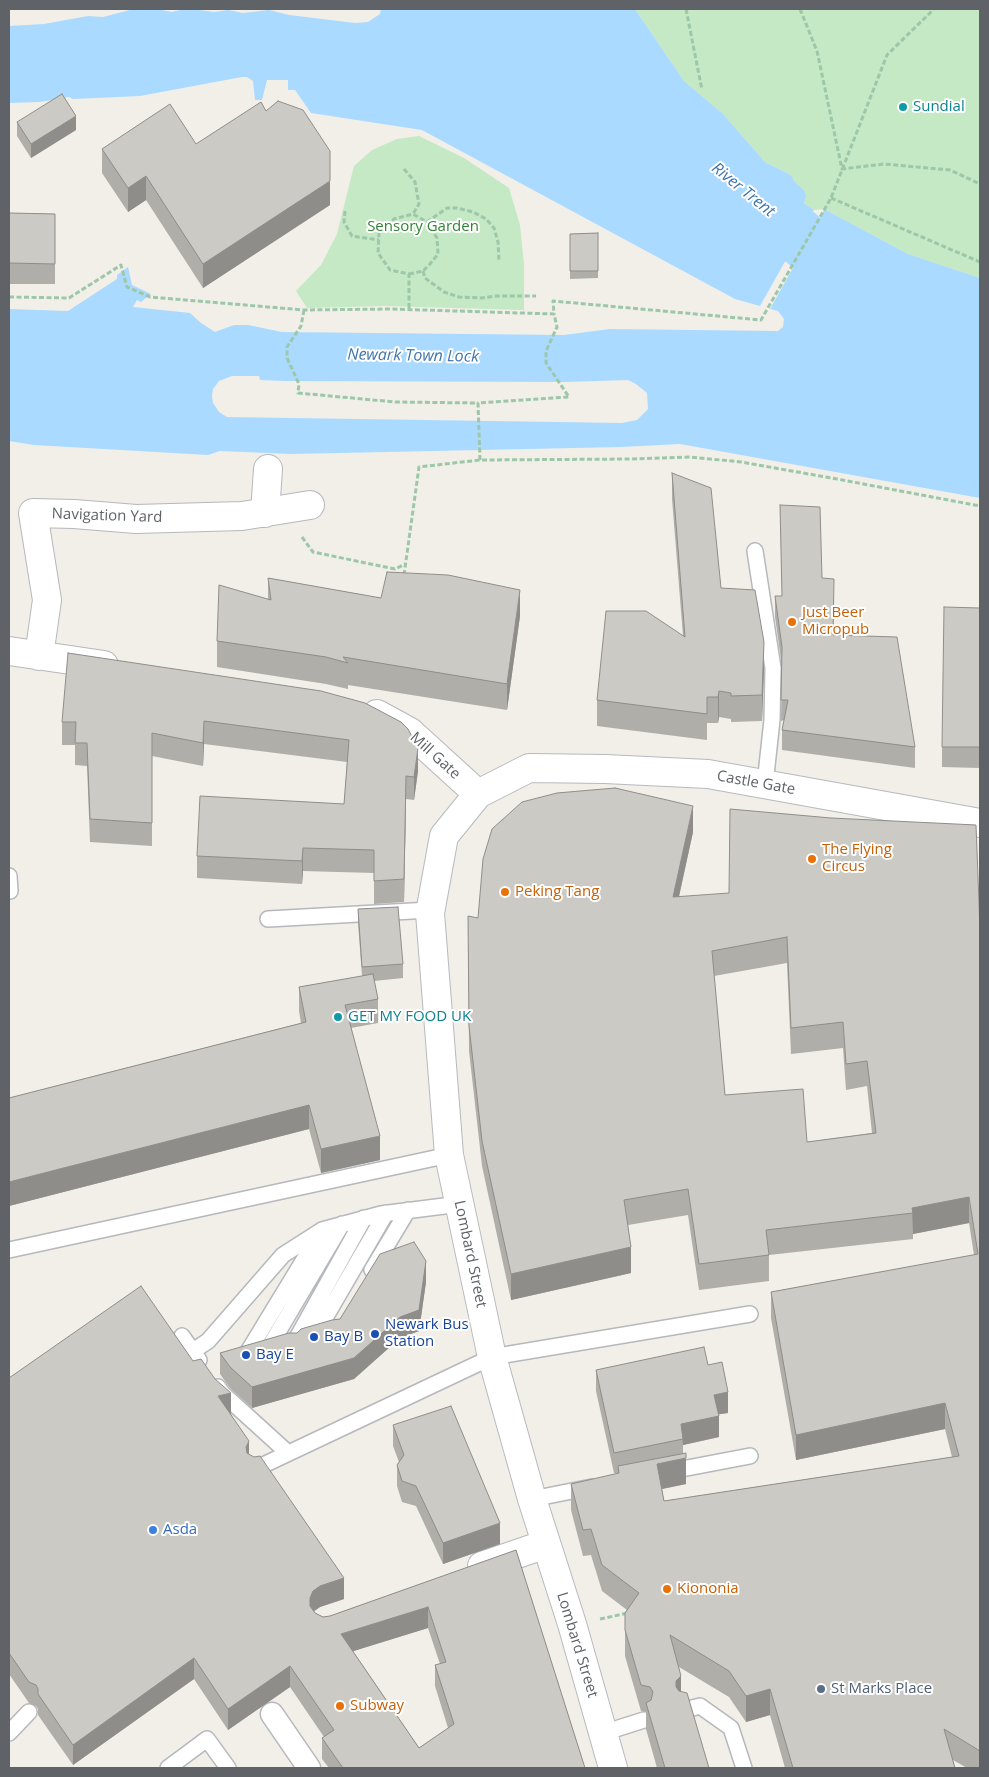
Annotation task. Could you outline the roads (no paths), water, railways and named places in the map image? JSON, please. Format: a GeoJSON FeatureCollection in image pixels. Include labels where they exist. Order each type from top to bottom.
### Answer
{"type":"FeatureCollection","features":[{"type":"Feature","properties":{"kind":"main road"},"geometry":{"type":"LineString","coordinates":[[265,513],[268,469]]}},
{"type":"Feature","properties":{"kind":"main road","name":"Navigation Yard"},"geometry":{"type":"LineString","coordinates":[[39,656],[47,600],[32,513],[136,519],[242,516],[310,505]]}},
{"type":"Feature","properties":{"kind":"main road"},"geometry":{"type":"LineString","coordinates":[[9,651],[127,669]]}},
{"type":"Feature","properties":{"kind":"main road","name":"Mill Gate"},"geometry":{"type":"LineString","coordinates":[[352,706],[371,711],[410,732],[478,794]]}},
{"type":"Feature","properties":{"kind":"main road","name":"Castle Gate"},"geometry":{"type":"LineString","coordinates":[[529,768],[605,769],[708,774],[980,823]]}},
{"type":"Feature","properties":{"kind":"main road","name":"Lombard Street"},"geometry":{"type":"LineString","coordinates":[[529,768],[478,794],[444,836],[430,910],[449,1155],[492,1357],[532,1499],[572,1624],[613,1768]]}},
{"type":"Feature","properties":{"kind":"main road"},"geometry":{"type":"LineString","coordinates":[[463,1573],[546,1544]]}},
{"type":"Feature","properties":{"kind":"street"},"geometry":{"type":"LineString","coordinates":[[272,1714],[309,1768]]}},
{"type":"Feature","properties":{"kind":"lane"},"geometry":{"type":"LineString","coordinates":[[755,551],[773,668],[772,720],[764,784]]}},
{"type":"Feature","properties":{"kind":"lane"},"geometry":{"type":"LineString","coordinates":[[268,918],[430,910]]}},
{"type":"Feature","properties":{"kind":"lane"},"geometry":{"type":"LineString","coordinates":[[9,1250],[449,1155]]}},
{"type":"Feature","properties":{"kind":"lane"},"geometry":{"type":"LineString","coordinates":[[193,1351],[208,1340],[283,1255],[322,1230],[386,1213],[460,1204]]}},
{"type":"Feature","properties":{"kind":"lane"},"geometry":{"type":"LineString","coordinates":[[364,1283],[408,1210]]}},
{"type":"Feature","properties":{"kind":"lane"},"geometry":{"type":"LineString","coordinates":[[314,1337],[386,1213]]}},
{"type":"Feature","properties":{"kind":"lane"},"geometry":{"type":"LineString","coordinates":[[293,1345],[364,1218]]}},
{"type":"Feature","properties":{"kind":"lane"},"geometry":{"type":"LineString","coordinates":[[268,1349],[342,1224]]}},
{"type":"Feature","properties":{"kind":"lane"},"geometry":{"type":"LineString","coordinates":[[246,1355],[322,1230]]}},
{"type":"Feature","properties":{"kind":"lane"},"geometry":{"type":"LineString","coordinates":[[254,1469],[492,1357],[750,1314]]}},
{"type":"Feature","properties":{"kind":"lane"},"geometry":{"type":"LineString","coordinates":[[182,1336],[223,1394],[288,1452]]}},
{"type":"Feature","properties":{"kind":"lane"},"geometry":{"type":"LineString","coordinates":[[655,1474],[750,1456]]}},
{"type":"Feature","properties":{"kind":"lane"},"geometry":{"type":"LineString","coordinates":[[532,1499],[608,1484]]}},
{"type":"Feature","properties":{"kind":"lane"},"geometry":{"type":"LineString","coordinates":[[685,1710],[700,1706],[730,1728],[744,1768]]}},
{"type":"Feature","properties":{"kind":"lane"},"geometry":{"type":"LineString","coordinates":[[9,1733],[29,1712]]}},
{"type":"Feature","properties":{"kind":"lane"},"geometry":{"type":"LineString","coordinates":[[603,1733],[644,1720]]}},
{"type":"Feature","properties":{"kind":"lane"},"geometry":{"type":"LineString","coordinates":[[168,1768],[207,1739],[228,1768]]}},
{"type":"Feature","properties":{"kind":"water"},"geometry":{"type":"Polygon","coordinates":[[[381,9],[635,9],[684,81],[723,114],[765,162],[791,175],[795,182],[804,190],[806,196],[804,203],[814,210],[760,306],[735,299],[422,130],[311,113],[295,90],[288,90],[288,80],[267,80],[262,100],[255,100],[253,81],[247,77],[242,77],[140,96],[73,99],[69,97],[40,102],[9,103],[9,26],[44,24],[88,16],[103,17],[130,10],[162,10],[172,12],[199,10],[214,12],[228,10],[243,13],[269,10],[289,15],[355,23],[368,22],[380,14],[381,9]]]}},
{"type":"Feature","properties":{"kind":"water","name":"Newark Town Lock"},"geometry":{"type":"Polygon","coordinates":[[[824,209],[908,254],[980,278],[980,498],[680,444],[291,454],[220,451],[208,455],[34,445],[9,441],[9,309],[68,311],[117,279],[117,275],[128,267],[132,285],[151,294],[141,302],[137,300],[133,307],[190,313],[215,332],[234,325],[248,325],[282,332],[564,335],[610,329],[778,331],[783,327],[784,319],[778,311],[770,309],[822,216],[824,209]],[[232,376],[219,381],[213,389],[212,396],[213,403],[219,412],[227,417],[622,423],[637,420],[648,409],[647,393],[628,380],[565,382],[285,381],[260,380],[259,376],[232,376]]]}},
{"type":"Feature","properties":{"kind":"waterway","name":"River Trent"},"geometry":{"type":"LineString","coordinates":[[740,187],[867,293]]}},
{"type":"Feature","properties":{"kind":"place","name":"Sundial"},"geometry":{"type":"Point","coordinates":[903,107]}},
{"type":"Feature","properties":{"kind":"place","name":"Just Beer Micropub"},"geometry":{"type":"Point","coordinates":[792,622]}},
{"type":"Feature","properties":{"kind":"place","name":"The Flying Circus"},"geometry":{"type":"Point","coordinates":[812,859]}},
{"type":"Feature","properties":{"kind":"place","name":"Peking Tang"},"geometry":{"type":"Point","coordinates":[505,892]}},
{"type":"Feature","properties":{"kind":"place","name":"GET MY FOOD UK"},"geometry":{"type":"Point","coordinates":[338,1017]}},
{"type":"Feature","properties":{"kind":"place","name":"Newark Bus Station"},"geometry":{"type":"Point","coordinates":[375,1334]}},
{"type":"Feature","properties":{"kind":"place","name":"Bay B"},"geometry":{"type":"Point","coordinates":[314,1337]}},
{"type":"Feature","properties":{"kind":"place","name":"Bay E"},"geometry":{"type":"Point","coordinates":[246,1355]}},
{"type":"Feature","properties":{"kind":"place","name":"Asda"},"geometry":{"type":"Point","coordinates":[153,1530]}},
{"type":"Feature","properties":{"kind":"place","name":"Kiononia"},"geometry":{"type":"Point","coordinates":[667,1589]}},
{"type":"Feature","properties":{"kind":"place","name":"St Marks Place"},"geometry":{"type":"Point","coordinates":[821,1689]}},
{"type":"Feature","properties":{"kind":"place","name":"Subway"},"geometry":{"type":"Point","coordinates":[340,1706]}},
{"type":"Feature","properties":{"kind":"park label","name":"Sensory Garden"},"geometry":{"type":"Point","coordinates":[423,227]}}]}
